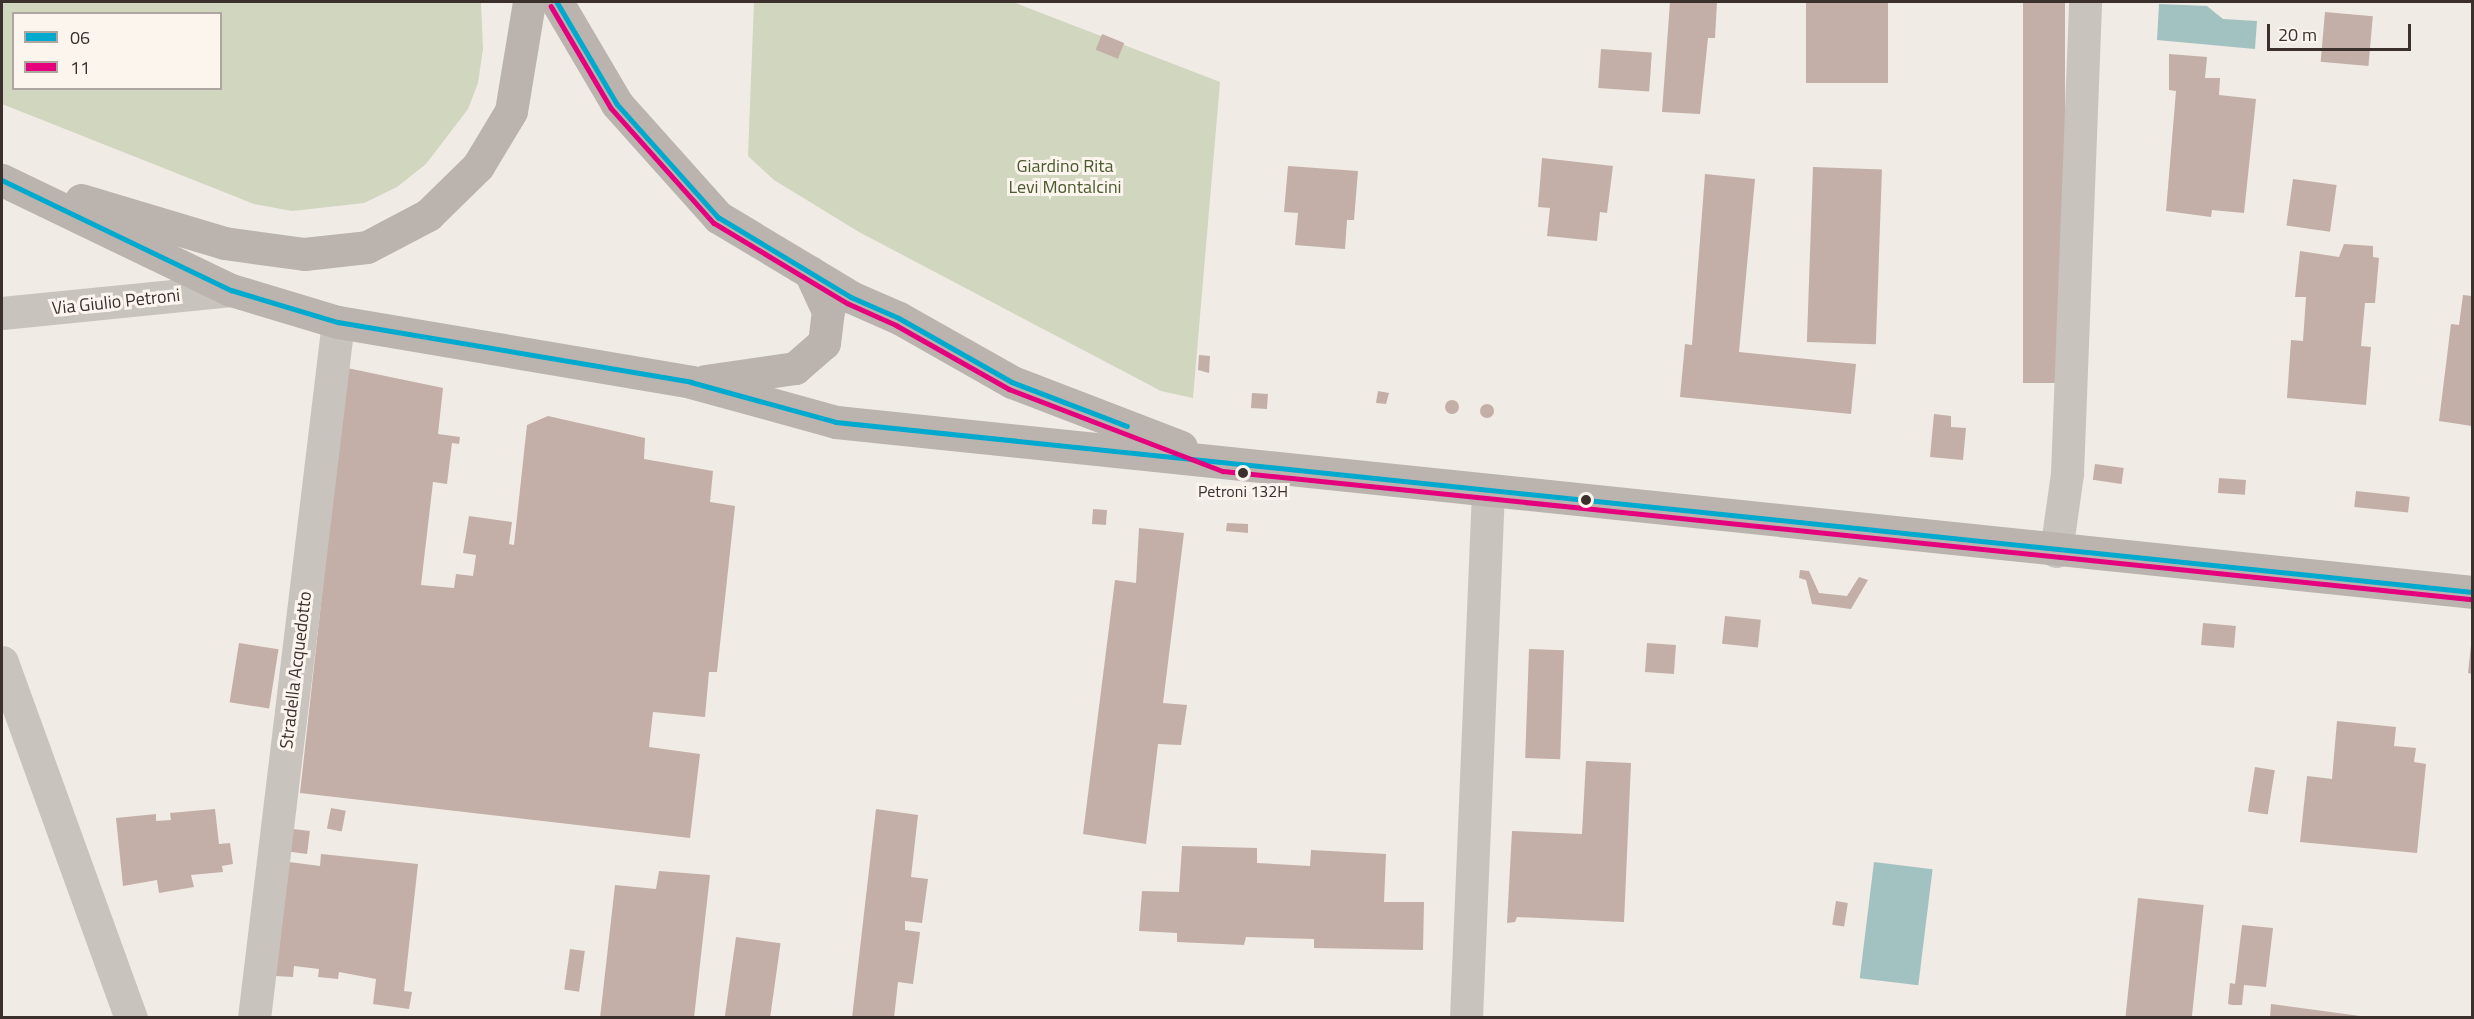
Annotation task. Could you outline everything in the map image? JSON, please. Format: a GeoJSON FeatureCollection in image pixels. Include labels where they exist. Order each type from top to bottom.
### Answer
{"type":"FeatureCollection","features":[{"type":"Feature","properties":{"kind":"street"},"geometry":{"type":"LineString","coordinates":[[2,178],[224,243],[304,254],[367,247],[428,215],[478,166],[512,111],[529,2]]}},
{"type":"Feature","properties":{"kind":"street"},"geometry":{"type":"LineString","coordinates":[[557,2],[617,104],[718,217],[810,272],[1012,382],[1225,464]]}},
{"type":"Feature","properties":{"kind":"street"},"geometry":{"type":"LineString","coordinates":[[2056,552],[2067,474],[2085,2]]}},
{"type":"Feature","properties":{"kind":"street"},"geometry":{"type":"LineString","coordinates":[[2,178],[231,290],[338,322],[691,382],[836,422],[2056,552],[2472,592]]}},
{"type":"Feature","properties":{"kind":"street"},"geometry":{"type":"LineString","coordinates":[[691,382],[795,369],[824,343],[828,311],[810,272]]}},
{"type":"Feature","properties":{"kind":"street","name":"Via Giulio Petroni"},"geometry":{"type":"LineString","coordinates":[[2,313],[231,290]]}},
{"type":"Feature","properties":{"kind":"street","name":"Stradella Acquedotto"},"geometry":{"type":"LineString","coordinates":[[254,1017],[338,322]]}},
{"type":"Feature","properties":{"kind":"street"},"geometry":{"type":"LineString","coordinates":[[1466,1017],[1488,491]]}},
{"type":"Feature","properties":{"kind":"street"},"geometry":{"type":"LineString","coordinates":[[2,662],[131,1017]]}},
{"type":"Feature","properties":{"kind":"green space"},"geometry":{"type":"Polygon","coordinates":[[[2,2],[481,2],[483,49],[478,83],[468,109],[426,164],[397,187],[364,203],[292,211],[254,204],[2,104],[2,2]]]}},
{"type":"Feature","properties":{"kind":"green space","name":"Giardino Rita Levi Montalcini"},"geometry":{"type":"Polygon","coordinates":[[[754,2],[1013,2],[1220,82],[1193,398],[1161,391],[859,232],[774,180],[748,156],[754,2]]]}},
{"type":"Feature","properties":{"kind":"water"},"geometry":{"type":"Polygon","coordinates":[[[2159,4],[2207,6],[2223,19],[2257,21],[2255,49],[2157,40],[2159,4]]]}},
{"type":"Feature","properties":{"kind":"water"},"geometry":{"type":"Polygon","coordinates":[[[1874,862],[1933,869],[1918,985],[1860,978],[1874,862]]]}},
{"type":"Feature","properties":{"kind":"building"},"geometry":{"type":"Polygon","coordinates":[[[1670,2],[1717,2],[1715,38],[1708,38],[1700,114],[1662,112],[1670,2]]]}},
{"type":"Feature","properties":{"kind":"building"},"geometry":{"type":"Polygon","coordinates":[[[1806,2],[1888,2],[1888,83],[1806,83],[1806,2]]]}},
{"type":"Feature","properties":{"kind":"building"},"geometry":{"type":"Polygon","coordinates":[[[2023,2],[2065,2],[2065,383],[2023,383],[2023,2]]]}},
{"type":"Feature","properties":{"kind":"building"},"geometry":{"type":"Polygon","coordinates":[[[2325,12],[2373,16],[2368,66],[2321,62],[2325,12]]]}},
{"type":"Feature","properties":{"kind":"building"},"geometry":{"type":"Polygon","coordinates":[[[1102,34],[1124,43],[1118,59],[1096,50],[1102,34]]]}},
{"type":"Feature","properties":{"kind":"building"},"geometry":{"type":"Polygon","coordinates":[[[1601,49],[1652,53],[1649,91],[1598,88],[1601,49]]]}},
{"type":"Feature","properties":{"kind":"building"},"geometry":{"type":"Polygon","coordinates":[[[2169,54],[2207,57],[2205,78],[2220,78],[2219,95],[2256,99],[2244,213],[2212,210],[2211,217],[2166,211],[2176,91],[2169,90],[2169,54]]]}},
{"type":"Feature","properties":{"kind":"building"},"geometry":{"type":"Polygon","coordinates":[[[1542,158],[1613,166],[1607,213],[1600,212],[1597,241],[1547,236],[1550,208],[1538,207],[1542,158]]]}},
{"type":"Feature","properties":{"kind":"building"},"geometry":{"type":"Polygon","coordinates":[[[1288,166],[1358,171],[1354,220],[1347,220],[1345,249],[1295,245],[1298,213],[1284,212],[1288,166]]]}},
{"type":"Feature","properties":{"kind":"building"},"geometry":{"type":"Polygon","coordinates":[[[1813,167],[1882,169],[1876,344],[1807,342],[1813,167]]]}},
{"type":"Feature","properties":{"kind":"building"},"geometry":{"type":"Polygon","coordinates":[[[1705,174],[1755,179],[1739,352],[1856,364],[1851,414],[1680,397],[1685,344],[1692,345],[1705,174]]]}},
{"type":"Feature","properties":{"kind":"building"},"geometry":{"type":"Polygon","coordinates":[[[2293,179],[2337,185],[2330,232],[2286,226],[2293,179]]]}},
{"type":"Feature","properties":{"kind":"building"},"geometry":{"type":"Polygon","coordinates":[[[2344,244],[2373,246],[2373,257],[2379,258],[2375,303],[2365,303],[2361,346],[2371,347],[2366,405],[2287,398],[2291,340],[2303,341],[2306,297],[2295,297],[2300,251],[2339,257],[2344,244]]]}},
{"type":"Feature","properties":{"kind":"building"},"geometry":{"type":"Polygon","coordinates":[[[2463,295],[2472,296],[2472,426],[2439,421],[2451,324],[2459,325],[2463,295]]]}},
{"type":"Feature","properties":{"kind":"building"},"geometry":{"type":"Polygon","coordinates":[[[1199,355],[1210,356],[1209,373],[1198,370],[1199,355]]]}},
{"type":"Feature","properties":{"kind":"building"},"geometry":{"type":"Polygon","coordinates":[[[347,368],[443,388],[438,434],[460,437],[459,444],[452,443],[447,484],[433,482],[421,585],[454,588],[456,574],[473,576],[476,555],[463,553],[469,516],[512,522],[509,544],[514,545],[527,425],[548,416],[645,438],[644,459],[713,471],[710,502],[735,506],[717,672],[709,672],[705,717],[653,712],[649,747],[700,754],[690,838],[300,793],[347,368]]]}},
{"type":"Feature","properties":{"kind":"building"},"geometry":{"type":"Polygon","coordinates":[[[1378,391],[1389,393],[1386,404],[1376,403],[1378,391]]]}},
{"type":"Feature","properties":{"kind":"building"},"geometry":{"type":"Polygon","coordinates":[[[1252,393],[1268,394],[1267,409],[1251,408],[1252,393]]]}},
{"type":"Feature","properties":{"kind":"building"},"geometry":{"type":"Polygon","coordinates":[[[1452,400],[1457,402],[1459,407],[1457,412],[1452,414],[1447,412],[1445,407],[1447,402],[1452,400]]]}},
{"type":"Feature","properties":{"kind":"building"},"geometry":{"type":"Polygon","coordinates":[[[1487,404],[1492,406],[1494,411],[1492,416],[1487,418],[1482,416],[1480,411],[1482,406],[1487,404]]]}},
{"type":"Feature","properties":{"kind":"building"},"geometry":{"type":"Polygon","coordinates":[[[1934,414],[1951,416],[1951,427],[1966,428],[1963,460],[1930,457],[1934,414]]]}},
{"type":"Feature","properties":{"kind":"building"},"geometry":{"type":"Polygon","coordinates":[[[2095,464],[2124,468],[2121,484],[2093,480],[2095,464]]]}},
{"type":"Feature","properties":{"kind":"building"},"geometry":{"type":"Polygon","coordinates":[[[2219,478],[2246,480],[2245,495],[2218,493],[2219,478]]]}},
{"type":"Feature","properties":{"kind":"building"},"geometry":{"type":"Polygon","coordinates":[[[2356,491],[2410,497],[2408,513],[2354,507],[2356,491]]]}},
{"type":"Feature","properties":{"kind":"building"},"geometry":{"type":"Polygon","coordinates":[[[1093,509],[1107,510],[1106,525],[1092,524],[1093,509]]]}},
{"type":"Feature","properties":{"kind":"building"},"geometry":{"type":"Polygon","coordinates":[[[1227,523],[1248,524],[1248,533],[1226,531],[1227,523]]]}},
{"type":"Feature","properties":{"kind":"building"},"geometry":{"type":"Polygon","coordinates":[[[1139,528],[1184,533],[1163,703],[1187,705],[1181,745],[1158,744],[1146,844],[1083,834],[1115,580],[1136,583],[1139,528]]]}},
{"type":"Feature","properties":{"kind":"building"},"geometry":{"type":"Polygon","coordinates":[[[1800,570],[1809,571],[1819,593],[1847,596],[1859,577],[1868,580],[1851,609],[1812,604],[1806,580],[1799,578],[1800,570]]]}},
{"type":"Feature","properties":{"kind":"building"},"geometry":{"type":"Polygon","coordinates":[[[1725,616],[1761,620],[1758,648],[1722,644],[1725,616]]]}},
{"type":"Feature","properties":{"kind":"building"},"geometry":{"type":"Polygon","coordinates":[[[2203,623],[2236,626],[2234,648],[2201,645],[2203,623]]]}},
{"type":"Feature","properties":{"kind":"building"},"geometry":{"type":"Polygon","coordinates":[[[239,643],[279,649],[269,709],[230,702],[239,643]]]}},
{"type":"Feature","properties":{"kind":"building"},"geometry":{"type":"Polygon","coordinates":[[[1647,643],[1676,645],[1674,674],[1645,672],[1647,643]]]}},
{"type":"Feature","properties":{"kind":"building"},"geometry":{"type":"Polygon","coordinates":[[[2472,646],[2472,674],[2468,673],[2472,646]]]}},
{"type":"Feature","properties":{"kind":"building"},"geometry":{"type":"Polygon","coordinates":[[[1529,649],[1564,650],[1560,759],[1525,758],[1529,649]]]}},
{"type":"Feature","properties":{"kind":"building"},"geometry":{"type":"Polygon","coordinates":[[[2337,721],[2396,727],[2394,746],[2416,748],[2414,762],[2426,764],[2417,853],[2300,842],[2307,776],[2332,779],[2337,721]]]}},
{"type":"Feature","properties":{"kind":"building"},"geometry":{"type":"Polygon","coordinates":[[[1586,761],[1631,763],[1624,922],[1517,917],[1515,922],[1507,923],[1512,831],[1582,834],[1586,761]]]}},
{"type":"Feature","properties":{"kind":"building"},"geometry":{"type":"Polygon","coordinates":[[[2255,767],[2275,770],[2268,815],[2248,811],[2255,767]]]}},
{"type":"Feature","properties":{"kind":"building"},"geometry":{"type":"Polygon","coordinates":[[[331,808],[346,811],[342,831],[327,829],[331,808]]]}},
{"type":"Feature","properties":{"kind":"building"},"geometry":{"type":"Polygon","coordinates":[[[215,809],[219,844],[230,843],[233,864],[222,866],[223,872],[191,875],[194,887],[159,893],[157,880],[123,886],[116,818],[156,814],[156,821],[171,820],[170,813],[215,809]]]}},
{"type":"Feature","properties":{"kind":"building"},"geometry":{"type":"Polygon","coordinates":[[[876,809],[918,815],[911,877],[928,879],[922,923],[905,921],[905,930],[920,932],[913,984],[898,982],[894,1018],[852,1018],[876,809]]]}},
{"type":"Feature","properties":{"kind":"building"},"geometry":{"type":"Polygon","coordinates":[[[293,829],[310,831],[307,854],[290,852],[293,829]]]}},
{"type":"Feature","properties":{"kind":"building"},"geometry":{"type":"Polygon","coordinates":[[[1182,846],[1257,848],[1257,863],[1310,866],[1311,850],[1386,854],[1384,902],[1424,902],[1423,950],[1314,948],[1314,939],[1246,937],[1244,945],[1177,942],[1177,933],[1139,931],[1142,891],[1179,892],[1182,846]]]}},
{"type":"Feature","properties":{"kind":"building"},"geometry":{"type":"Polygon","coordinates":[[[321,854],[418,864],[404,991],[412,992],[409,1009],[373,1004],[376,979],[339,972],[338,979],[318,977],[319,969],[294,966],[293,977],[275,976],[289,862],[320,866],[321,854]]]}},
{"type":"Feature","properties":{"kind":"building"},"geometry":{"type":"Polygon","coordinates":[[[659,871],[710,875],[694,1018],[600,1018],[615,885],[656,889],[659,871]]]}},
{"type":"Feature","properties":{"kind":"building"},"geometry":{"type":"Polygon","coordinates":[[[2138,898],[2204,905],[2192,1018],[2125,1018],[2138,898]]]}},
{"type":"Feature","properties":{"kind":"building"},"geometry":{"type":"Polygon","coordinates":[[[1836,901],[1848,903],[1844,927],[1832,925],[1836,901]]]}},
{"type":"Feature","properties":{"kind":"building"},"geometry":{"type":"Polygon","coordinates":[[[2242,925],[2273,928],[2266,987],[2244,985],[2242,1005],[2232,1005],[2228,1004],[2230,983],[2235,984],[2242,925]]]}},
{"type":"Feature","properties":{"kind":"building"},"geometry":{"type":"Polygon","coordinates":[[[736,937],[781,943],[770,1018],[725,1018],[736,937]]]}},
{"type":"Feature","properties":{"kind":"building"},"geometry":{"type":"Polygon","coordinates":[[[570,949],[585,951],[579,992],[564,990],[570,949]]]}},
{"type":"Feature","properties":{"kind":"building"},"geometry":{"type":"Polygon","coordinates":[[[2271,1004],[2360,1016],[2360,1018],[2270,1018],[2271,1004]]]}},
{"type":"Feature","properties":{"kind":"transit line","name":"06"},"geometry":{"type":"LineString","coordinates":[[557,2],[617,104],[718,217],[851,297],[899,318],[1012,382],[1127,426]]}},
{"type":"Feature","properties":{"kind":"transit line","name":"11"},"geometry":{"type":"LineString","coordinates":[[551,6],[611,108],[714,223],[847,303],[896,325],[1009,389],[1223,471],[2471,599]]}},
{"type":"Feature","properties":{"kind":"transit line","name":"06"},"geometry":{"type":"LineString","coordinates":[[2,180],[231,290],[338,322],[691,382],[836,422],[2472,592]]}},
{"type":"Feature","properties":{"kind":"place","name":"Petroni 132H"},"geometry":{"type":"Point","coordinates":[1243,473]}}]}
